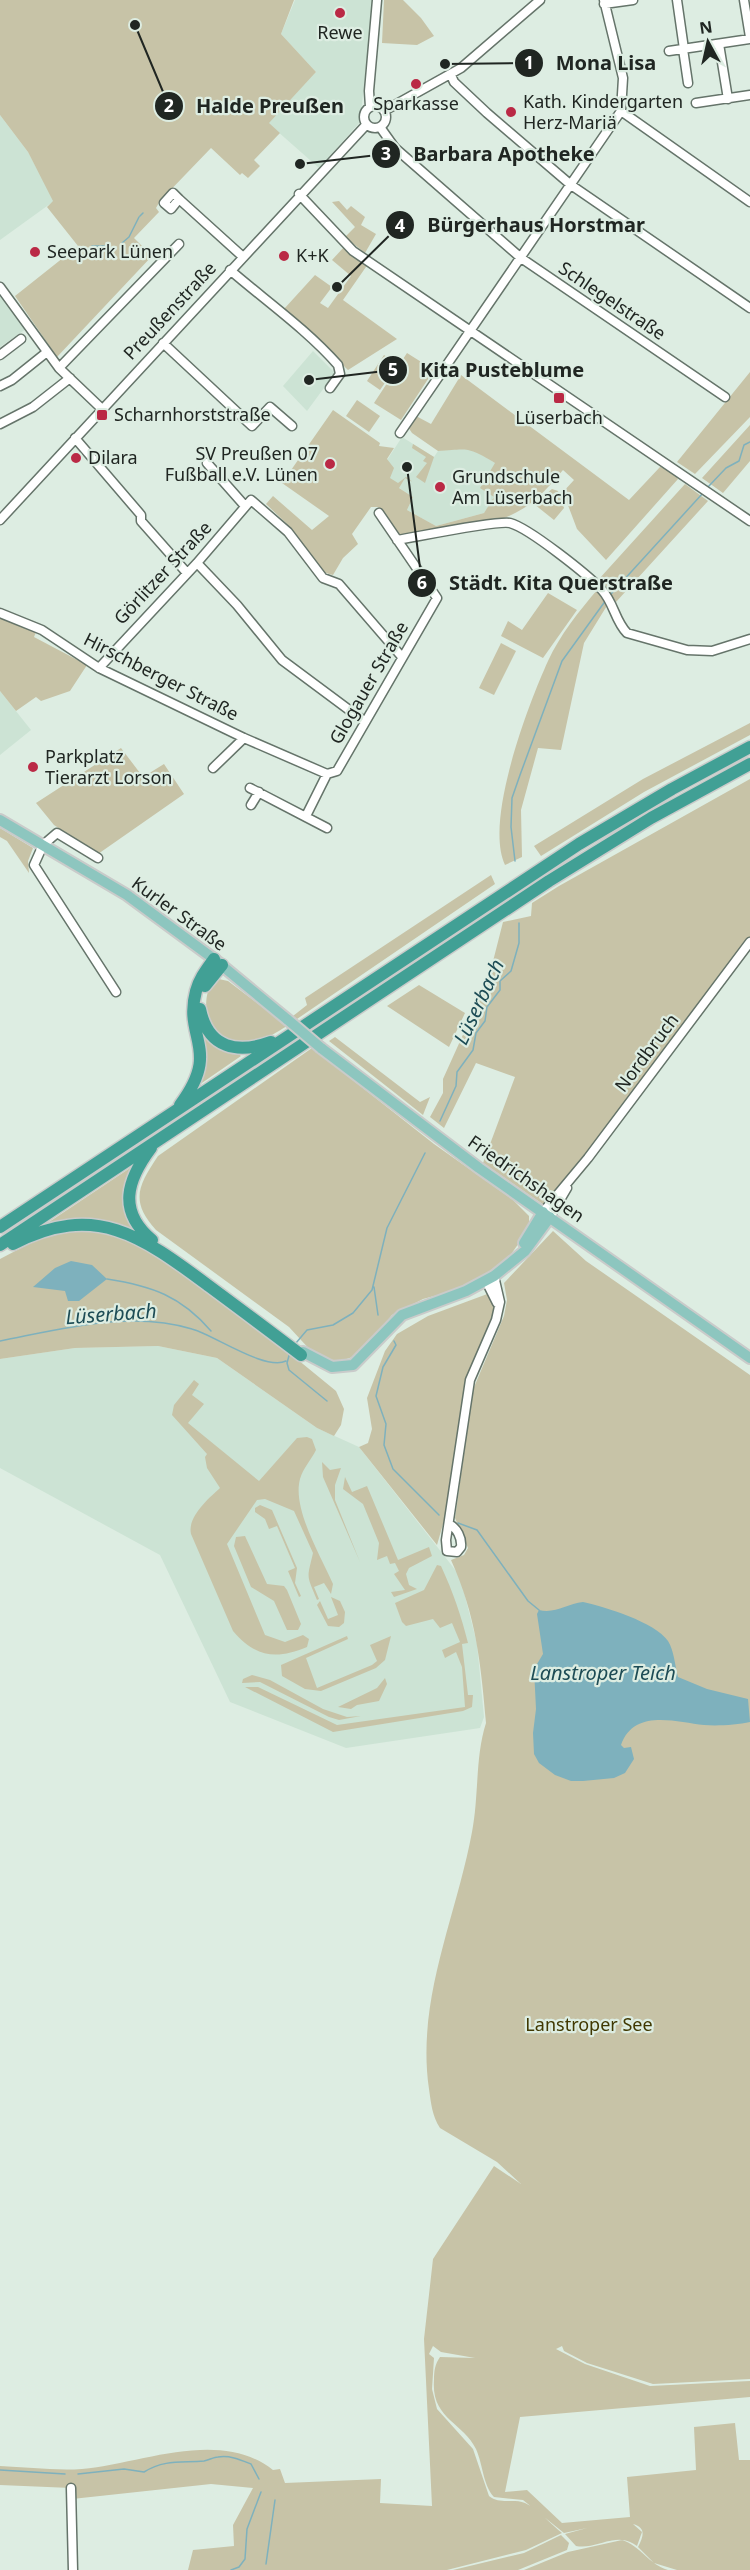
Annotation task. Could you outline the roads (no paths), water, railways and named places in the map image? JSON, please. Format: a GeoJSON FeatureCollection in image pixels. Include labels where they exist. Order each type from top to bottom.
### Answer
{"type":"FeatureCollection","features":[{"type":"Feature","properties":{"kind":"highway"},"geometry":{"type":"LineString","coordinates":[[0,1227],[587,839],[750,747]]}},
{"type":"Feature","properties":{"kind":"highway"},"geometry":{"type":"LineString","coordinates":[[0,1245],[576,864],[651,818],[750,764]]}},
{"type":"Feature","properties":{"kind":"highway"},"geometry":{"type":"LineString","coordinates":[[218,962],[201,998],[202,1016],[212,1035],[233,1049],[247,1049],[289,1036]]}},
{"type":"Feature","properties":{"kind":"highway"},"geometry":{"type":"LineString","coordinates":[[174,1112],[194,1085],[201,1065],[201,1048],[194,1002],[199,981],[218,962]]}},
{"type":"Feature","properties":{"kind":"highway"},"geometry":{"type":"LineString","coordinates":[[158,1140],[135,1170],[131,1181],[129,1204],[136,1223],[150,1239],[302,1354]]}},
{"type":"Feature","properties":{"kind":"highway"},"geometry":{"type":"LineString","coordinates":[[0,1251],[32,1235],[62,1227],[91,1225],[120,1230],[155,1247],[283,1339]]}},
{"type":"Feature","properties":{"kind":"main road","name":"Kurler Straße"},"geometry":{"type":"LineString","coordinates":[[0,820],[127,895],[218,962],[288,1020]]}},
{"type":"Feature","properties":{"kind":"main road","name":"Friedrichshagen"},"geometry":{"type":"LineString","coordinates":[[288,1020],[383,1097],[750,1358]]}},
{"type":"Feature","properties":{"kind":"main road"},"geometry":{"type":"LineString","coordinates":[[302,1354],[324,1365],[339,1368],[353,1365],[402,1315],[490,1278],[516,1256],[546,1214]]}},
{"type":"Feature","properties":{"kind":"street"},"geometry":{"type":"LineString","coordinates":[[370,107],[369,91],[377,0]]}},
{"type":"Feature","properties":{"kind":"street"},"geometry":{"type":"LineString","coordinates":[[384,111],[451,75],[540,0]]}},
{"type":"Feature","properties":{"kind":"street"},"geometry":{"type":"LineString","coordinates":[[400,433],[621,111],[623,78],[604,2],[633,0]]}},
{"type":"Feature","properties":{"kind":"street"},"geometry":{"type":"LineString","coordinates":[[677,0],[688,84]]}},
{"type":"Feature","properties":{"kind":"street"},"geometry":{"type":"LineString","coordinates":[[669,51],[750,38],[744,0]]}},
{"type":"Feature","properties":{"kind":"street"},"geometry":{"type":"LineString","coordinates":[[719,44],[728,99]]}},
{"type":"Feature","properties":{"kind":"street"},"geometry":{"type":"LineString","coordinates":[[451,75],[454,82],[487,113],[571,185],[750,308]]}},
{"type":"Feature","properties":{"kind":"street"},"geometry":{"type":"LineString","coordinates":[[696,103],[750,95]]}},
{"type":"Feature","properties":{"kind":"street"},"geometry":{"type":"LineString","coordinates":[[378,106],[384,111],[385,122],[380,127],[373,128],[366,125],[363,115],[370,107],[378,106]]}},
{"type":"Feature","properties":{"kind":"street"},"geometry":{"type":"LineString","coordinates":[[621,111],[750,202]]}},
{"type":"Feature","properties":{"kind":"street","name":"Preußenstraße"},"geometry":{"type":"LineString","coordinates":[[0,520],[299,194],[366,125]]}},
{"type":"Feature","properties":{"kind":"street","name":"Schlegelstraße"},"geometry":{"type":"LineString","coordinates":[[380,127],[395,148],[520,258],[725,397]]}},
{"type":"Feature","properties":{"kind":"street"},"geometry":{"type":"LineString","coordinates":[[299,194],[353,251],[750,521]]}},
{"type":"Feature","properties":{"kind":"street"},"geometry":{"type":"LineString","coordinates":[[179,199],[242,256]]}},
{"type":"Feature","properties":{"kind":"street"},"geometry":{"type":"LineString","coordinates":[[59,368],[179,244]]}},
{"type":"Feature","properties":{"kind":"street"},"geometry":{"type":"LineString","coordinates":[[230,270],[283,316],[296,323],[338,365],[340,374],[330,388]]}},
{"type":"Feature","properties":{"kind":"street"},"geometry":{"type":"LineString","coordinates":[[0,287],[59,368],[102,409]]}},
{"type":"Feature","properties":{"kind":"street"},"geometry":{"type":"LineString","coordinates":[[0,355],[21,339]]}},
{"type":"Feature","properties":{"kind":"street"},"geometry":{"type":"LineString","coordinates":[[163,343],[252,426],[270,407],[292,426]]}},
{"type":"Feature","properties":{"kind":"street"},"geometry":{"type":"LineString","coordinates":[[0,386],[12,380],[47,352]]}},
{"type":"Feature","properties":{"kind":"street"},"geometry":{"type":"LineString","coordinates":[[0,424],[33,407],[70,378]]}},
{"type":"Feature","properties":{"kind":"street"},"geometry":{"type":"LineString","coordinates":[[75,438],[141,516],[141,521],[187,573]]}},
{"type":"Feature","properties":{"kind":"street"},"geometry":{"type":"LineString","coordinates":[[207,463],[248,503],[288,532],[323,578],[339,584],[402,657]]}},
{"type":"Feature","properties":{"kind":"street","name":"Görlitzer Straße"},"geometry":{"type":"LineString","coordinates":[[99,668],[197,563],[248,503]]}},
{"type":"Feature","properties":{"kind":"street","name":"Glogauer Straße"},"geometry":{"type":"LineString","coordinates":[[306,816],[327,774],[337,771],[437,598],[379,513]]}},
{"type":"Feature","properties":{"kind":"street"},"geometry":{"type":"LineString","coordinates":[[397,540],[508,522],[536,537],[607,595],[621,627],[636,637],[687,650],[712,651],[750,639]]}},
{"type":"Feature","properties":{"kind":"street"},"geometry":{"type":"LineString","coordinates":[[197,563],[237,605],[282,660],[364,722]]}},
{"type":"Feature","properties":{"kind":"street","name":"Hirschberger Straße"},"geometry":{"type":"LineString","coordinates":[[0,613],[42,630],[99,668],[244,738],[327,774]]}},
{"type":"Feature","properties":{"kind":"street","name":"Hirschberger Straße"},"geometry":{"type":"LineString","coordinates":[[213,768],[244,738]]}},
{"type":"Feature","properties":{"kind":"street"},"geometry":{"type":"LineString","coordinates":[[250,788],[327,828]]}},
{"type":"Feature","properties":{"kind":"street"},"geometry":{"type":"LineString","coordinates":[[251,805],[259,792]]}},
{"type":"Feature","properties":{"kind":"street"},"geometry":{"type":"LineString","coordinates":[[98,858],[60,834],[52,836],[43,845],[34,862],[35,869],[116,992]]}},
{"type":"Feature","properties":{"kind":"street","name":"Nordbruch"},"geometry":{"type":"LineString","coordinates":[[546,1214],[750,942]]}},
{"type":"Feature","properties":{"kind":"street"},"geometry":{"type":"LineString","coordinates":[[448,1524],[470,1380],[496,1320],[501,1298],[490,1278]]}},
{"type":"Feature","properties":{"kind":"street"},"geometry":{"type":"LineString","coordinates":[[72,2488],[73,2570]]}},
{"type":"Feature","properties":{"kind":"water"},"geometry":{"type":"Polygon","coordinates":[[[71,1261],[92,1265],[107,1279],[79,1301],[68,1301],[65,1291],[33,1287],[55,1268],[71,1261]]]}},
{"type":"Feature","properties":{"kind":"water","name":"Lanstroper Teich"},"geometry":{"type":"Polygon","coordinates":[[[583,1602],[629,1616],[662,1634],[672,1649],[678,1677],[707,1689],[748,1699],[750,1722],[733,1725],[704,1725],[669,1720],[646,1722],[627,1733],[621,1745],[624,1748],[631,1747],[634,1759],[625,1773],[614,1778],[583,1781],[571,1781],[555,1775],[539,1763],[534,1754],[533,1733],[536,1709],[534,1669],[543,1654],[537,1614],[539,1610],[556,1610],[583,1602]]]}},
{"type":"Feature","properties":{"kind":"waterway"},"geometry":{"type":"LineString","coordinates":[[140,216],[143,213]]}},
{"type":"Feature","properties":{"kind":"waterway"},"geometry":{"type":"LineString","coordinates":[[122,243],[129,237],[139,217]]}},
{"type":"Feature","properties":{"kind":"waterway"},"geometry":{"type":"LineString","coordinates":[[92,246],[108,246]]}},
{"type":"Feature","properties":{"kind":"waterway","name":"Lüserbach"},"geometry":{"type":"LineString","coordinates":[[708,487],[726,468],[739,461],[744,445],[750,442]]}},
{"type":"Feature","properties":{"kind":"waterway","name":"Lüserbach"},"geometry":{"type":"LineString","coordinates":[[611,594],[703,493]]}},
{"type":"Feature","properties":{"kind":"waterway","name":"Lüserbach"},"geometry":{"type":"LineString","coordinates":[[515,861],[511,827],[512,798],[520,775],[562,661],[606,600]]}},
{"type":"Feature","properties":{"kind":"waterway","name":"Lüserbach"},"geometry":{"type":"LineString","coordinates":[[440,1121],[456,1086],[457,1072],[473,1050],[476,1033],[485,1021],[487,1007],[500,990],[500,981],[511,971],[519,943],[519,923]]}},
{"type":"Feature","properties":{"kind":"waterway"},"geometry":{"type":"LineString","coordinates":[[296,1343],[307,1330],[333,1325],[353,1313],[372,1290],[387,1228],[425,1153]]}},
{"type":"Feature","properties":{"kind":"waterway"},"geometry":{"type":"LineString","coordinates":[[107,1279],[138,1285],[165,1294],[188,1309],[211,1331]]}},
{"type":"Feature","properties":{"kind":"waterway"},"geometry":{"type":"LineString","coordinates":[[374,1287],[378,1315]]}},
{"type":"Feature","properties":{"kind":"waterway","name":"Lüserbach"},"geometry":{"type":"LineString","coordinates":[[0,1341],[96,1323],[145,1321],[192,1329],[266,1361],[277,1363],[286,1361]]}},
{"type":"Feature","properties":{"kind":"waterway"},"geometry":{"type":"LineString","coordinates":[[394,1341],[396,1345],[383,1367],[376,1396],[386,1424],[384,1445],[393,1469],[439,1515]]}},
{"type":"Feature","properties":{"kind":"waterway"},"geometry":{"type":"LineString","coordinates":[[290,1352],[287,1363],[289,1370],[327,1401]]}},
{"type":"Feature","properties":{"kind":"waterway"},"geometry":{"type":"LineString","coordinates":[[458,1523],[477,1530],[528,1601],[539,1610]]}},
{"type":"Feature","properties":{"kind":"waterway"},"geometry":{"type":"LineString","coordinates":[[78,2474],[124,2469],[144,2472],[166,2463],[204,2461],[222,2457],[235,2458],[251,2464],[259,2479]]}},
{"type":"Feature","properties":{"kind":"waterway"},"geometry":{"type":"LineString","coordinates":[[0,2470],[65,2474]]}},
{"type":"Feature","properties":{"kind":"waterway"},"geometry":{"type":"LineString","coordinates":[[231,2570],[239,2567],[245,2559],[247,2529],[261,2492]]}},
{"type":"Feature","properties":{"kind":"waterway"},"geometry":{"type":"LineString","coordinates":[[266,2564],[275,2500]]}},
{"type":"Feature","properties":{"kind":"place","name":"Rewe"},"geometry":{"type":"Point","coordinates":[340,13]}},
{"type":"Feature","properties":{"kind":"place","name":"Halde Preußen"},"geometry":{"type":"Point","coordinates":[135,25]}},
{"type":"Feature","properties":{"kind":"place","name":"Mona Lisa"},"geometry":{"type":"Point","coordinates":[445,64]}},
{"type":"Feature","properties":{"kind":"place","name":"Sparkasse"},"geometry":{"type":"Point","coordinates":[416,84]}},
{"type":"Feature","properties":{"kind":"place","name":"Kath. Kindergarten Herz-Mariä"},"geometry":{"type":"Point","coordinates":[511,112]}},
{"type":"Feature","properties":{"kind":"place","name":"Barbara Apotheke"},"geometry":{"type":"Point","coordinates":[300,164]}},
{"type":"Feature","properties":{"kind":"place","name":"Seepark Lünen"},"geometry":{"type":"Point","coordinates":[35,252]}},
{"type":"Feature","properties":{"kind":"place","name":"K+K"},"geometry":{"type":"Point","coordinates":[284,256]}},
{"type":"Feature","properties":{"kind":"place","name":"Bürgerhaus Horstmar"},"geometry":{"type":"Point","coordinates":[337,287]}},
{"type":"Feature","properties":{"kind":"place","name":"Kita Pusteblume"},"geometry":{"type":"Point","coordinates":[309,380]}},
{"type":"Feature","properties":{"kind":"place","name":"Lüserbach"},"geometry":{"type":"Point","coordinates":[559,398]}},
{"type":"Feature","properties":{"kind":"place","name":"Scharnhorststraße"},"geometry":{"type":"Point","coordinates":[102,415]}},
{"type":"Feature","properties":{"kind":"place","name":"Dilara"},"geometry":{"type":"Point","coordinates":[76,458]}},
{"type":"Feature","properties":{"kind":"place","name":"SV Preußen 07 Fußball e.V. Lünen"},"geometry":{"type":"Point","coordinates":[330,464]}},
{"type":"Feature","properties":{"kind":"place","name":"Städt. Kita Querstraße"},"geometry":{"type":"Point","coordinates":[407,467]}},
{"type":"Feature","properties":{"kind":"place","name":"Grundschule Am Lüserbach"},"geometry":{"type":"Point","coordinates":[440,487]}},
{"type":"Feature","properties":{"kind":"place","name":"Parkplatz Tierarzt Lorson"},"geometry":{"type":"Point","coordinates":[33,767]}},
{"type":"Feature","properties":{"kind":"park label","name":"Lanstroper See"},"geometry":{"type":"Point","coordinates":[589,2025]}}]}
